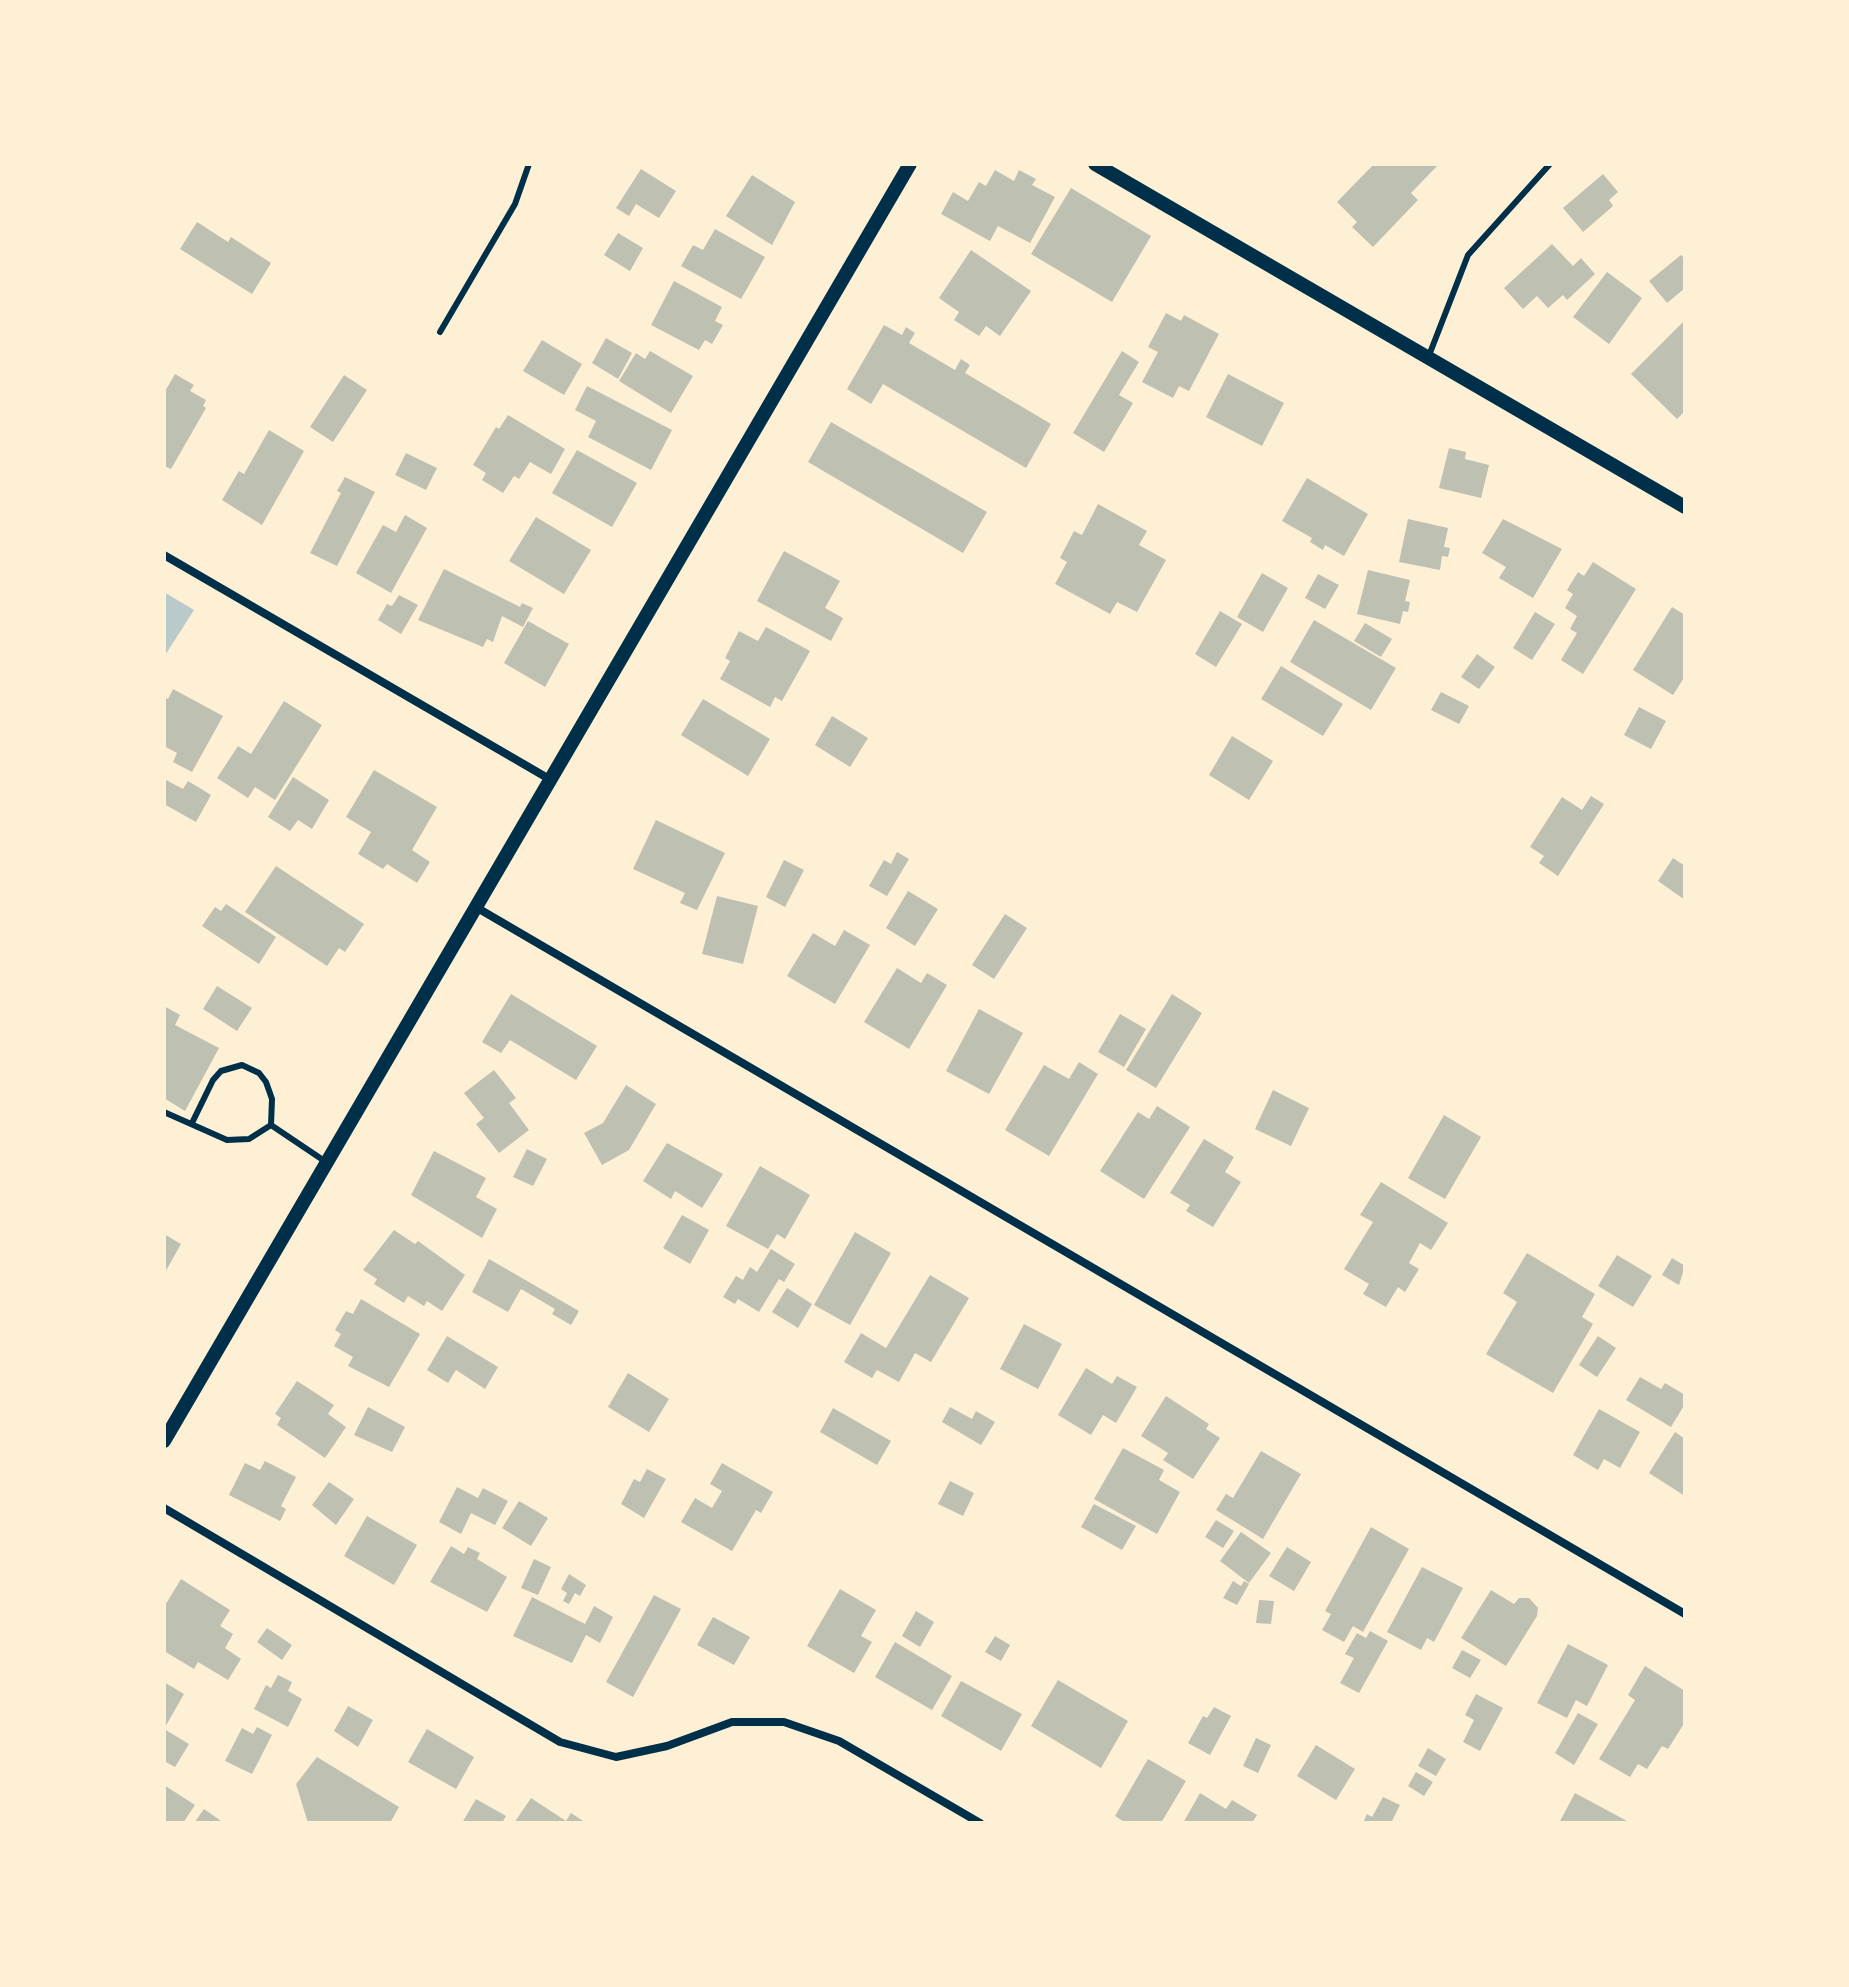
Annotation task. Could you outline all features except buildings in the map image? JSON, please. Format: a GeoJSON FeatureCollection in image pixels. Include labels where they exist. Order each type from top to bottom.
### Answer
{"type":"FeatureCollection","features":[{"type":"Feature","properties":{"kind":"street"},"geometry":{"type":"LineString","coordinates":[[164,1441],[910,164]]}},
{"type":"Feature","properties":{"kind":"street"},"geometry":{"type":"LineString","coordinates":[[1095,164],[1685,507]]}},
{"type":"Feature","properties":{"kind":"street"},"geometry":{"type":"LineString","coordinates":[[164,555],[551,780]]}},
{"type":"Feature","properties":{"kind":"street"},"geometry":{"type":"LineString","coordinates":[[474,906],[1685,1614]]}},
{"type":"Feature","properties":{"kind":"street"},"geometry":{"type":"LineString","coordinates":[[164,1508],[560,1742],[616,1757],[667,1746],[732,1722],[784,1722],[839,1741],[980,1823]]}},
{"type":"Feature","properties":{"kind":"lane"},"geometry":{"type":"LineString","coordinates":[[440,332],[515,204],[529,164]]}},
{"type":"Feature","properties":{"kind":"lane"},"geometry":{"type":"LineString","coordinates":[[1428,358],[1468,255],[1550,164]]}},
{"type":"Feature","properties":{"kind":"lane"},"geometry":{"type":"LineString","coordinates":[[192,1123],[213,1080],[221,1071],[242,1065],[259,1073],[266,1082],[272,1099],[271,1125]]}},
{"type":"Feature","properties":{"kind":"lane"},"geometry":{"type":"LineString","coordinates":[[164,1112],[227,1140],[249,1139],[271,1125]]}},
{"type":"Feature","properties":{"kind":"lane"},"geometry":{"type":"LineString","coordinates":[[271,1125],[326,1162]]}},
{"type":"Feature","properties":{"kind":"shaded area"},"geometry":{"type":"Polygon","coordinates":[[[164,592],[194,610],[164,657],[164,592]]]}}]}
